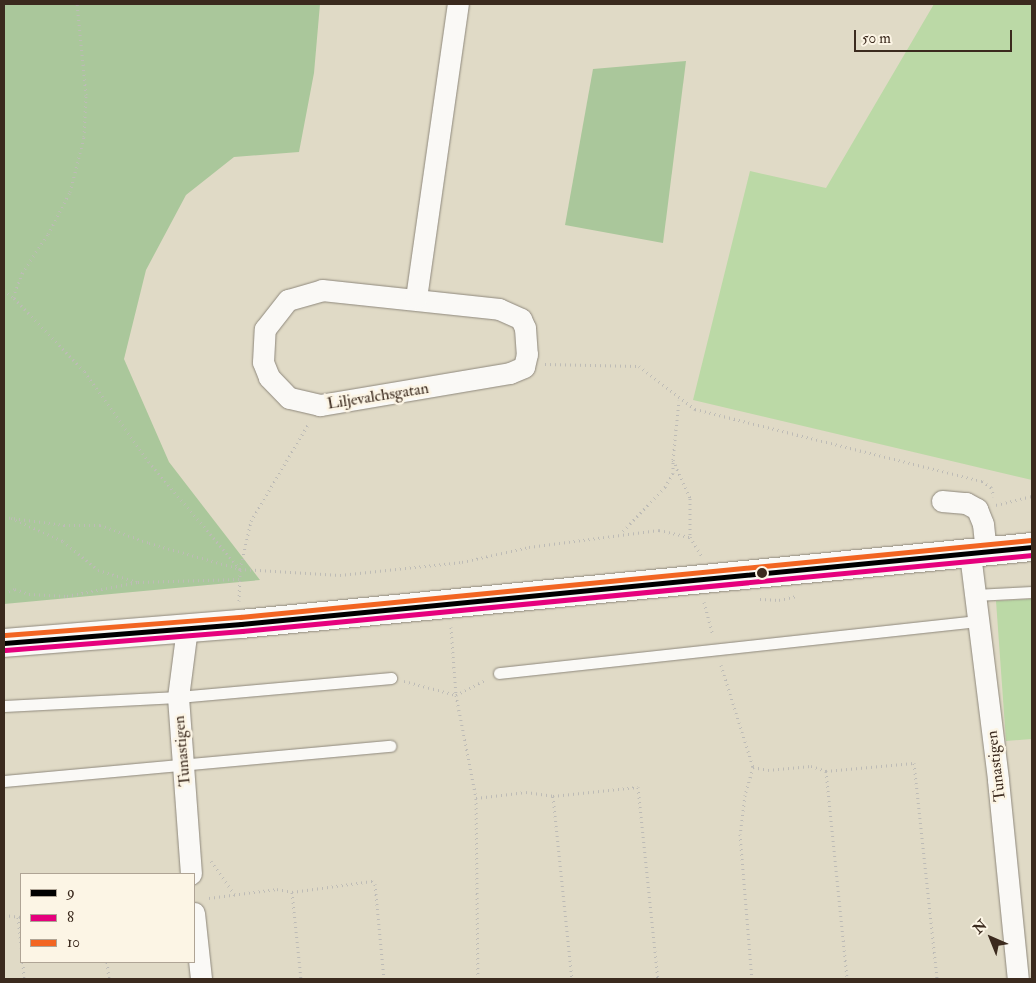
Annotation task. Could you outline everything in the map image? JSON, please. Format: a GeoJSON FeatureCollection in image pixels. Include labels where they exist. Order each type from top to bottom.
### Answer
{"type":"FeatureCollection","features":[{"type":"Feature","properties":{"kind":"street"},"geometry":{"type":"LineString","coordinates":[[416,298],[458,4]]}},
{"type":"Feature","properties":{"kind":"street","name":"Liljevalchsgatan"},"geometry":{"type":"LineString","coordinates":[[322,290],[416,298],[499,308],[521,319],[528,343],[524,367],[510,372],[390,395],[320,405],[289,398],[270,377],[263,362],[262,344],[266,328],[275,313],[288,300],[322,290]]}},
{"type":"Feature","properties":{"kind":"street","name":"Tunastigen"},"geometry":{"type":"LineString","coordinates":[[942,502],[966,503],[977,510],[983,524],[978,553],[975,595],[1018,979]]}},
{"type":"Feature","properties":{"kind":"street"},"geometry":{"type":"LineString","coordinates":[[4,643],[187,628],[978,553],[1032,546]]}},
{"type":"Feature","properties":{"kind":"street","name":"Tunastigen"},"geometry":{"type":"LineString","coordinates":[[187,628],[178,698],[191,873]]}},
{"type":"Feature","properties":{"kind":"street"},"geometry":{"type":"LineString","coordinates":[[198,906],[200,979]]}},
{"type":"Feature","properties":{"kind":"lane"},"geometry":{"type":"LineString","coordinates":[[975,595],[1032,592]]}},
{"type":"Feature","properties":{"kind":"lane"},"geometry":{"type":"LineString","coordinates":[[499,673],[979,621]]}},
{"type":"Feature","properties":{"kind":"lane"},"geometry":{"type":"LineString","coordinates":[[4,706],[178,698],[391,678]]}},
{"type":"Feature","properties":{"kind":"lane"},"geometry":{"type":"LineString","coordinates":[[4,781],[184,767],[390,746]]}},
{"type":"Feature","properties":{"kind":"path"},"geometry":{"type":"LineString","coordinates":[[12,296],[22,273],[48,234],[70,192],[84,137],[86,95],[76,4]]}},
{"type":"Feature","properties":{"kind":"path"},"geometry":{"type":"LineString","coordinates":[[4,290],[84,371],[149,462],[240,569]]}},
{"type":"Feature","properties":{"kind":"path"},"geometry":{"type":"LineString","coordinates":[[524,367],[639,366],[657,377],[679,400],[695,409],[982,481],[993,492],[996,505],[1032,496]]}},
{"type":"Feature","properties":{"kind":"path"},"geometry":{"type":"LineString","coordinates":[[622,532],[664,487],[673,472],[679,400]]}},
{"type":"Feature","properties":{"kind":"path"},"geometry":{"type":"LineString","coordinates":[[240,604],[238,579],[245,537],[259,501],[320,405]]}},
{"type":"Feature","properties":{"kind":"path"},"geometry":{"type":"LineString","coordinates":[[673,460],[690,498],[690,538],[705,561]]}},
{"type":"Feature","properties":{"kind":"path"},"geometry":{"type":"LineString","coordinates":[[5,516],[64,525],[100,525],[149,543],[240,569],[340,575],[462,562],[622,532],[658,530],[690,538]]}},
{"type":"Feature","properties":{"kind":"path"},"geometry":{"type":"LineString","coordinates":[[5,516],[33,525],[63,541],[98,570],[138,582]]}},
{"type":"Feature","properties":{"kind":"path"},"geometry":{"type":"LineString","coordinates":[[4,593],[15,589],[29,594],[67,596],[138,582],[238,579]]}},
{"type":"Feature","properties":{"kind":"path"},"geometry":{"type":"LineString","coordinates":[[702,597],[753,767],[744,796],[740,834],[752,979]]}},
{"type":"Feature","properties":{"kind":"path"},"geometry":{"type":"LineString","coordinates":[[450,619],[456,695],[476,798],[478,979]]}},
{"type":"Feature","properties":{"kind":"path"},"geometry":{"type":"LineString","coordinates":[[391,678],[456,695],[499,673]]}},
{"type":"Feature","properties":{"kind":"path"},"geometry":{"type":"LineString","coordinates":[[753,767],[768,770],[812,766],[826,771],[914,763],[937,979]]}},
{"type":"Feature","properties":{"kind":"path"},"geometry":{"type":"LineString","coordinates":[[826,771],[846,979]]}},
{"type":"Feature","properties":{"kind":"path"},"geometry":{"type":"LineString","coordinates":[[476,798],[526,792],[554,796],[638,787],[658,979]]}},
{"type":"Feature","properties":{"kind":"path"},"geometry":{"type":"LineString","coordinates":[[554,796],[572,979]]}},
{"type":"Feature","properties":{"kind":"path"},"geometry":{"type":"LineString","coordinates":[[198,906],[277,890],[292,892],[375,884],[384,979]]}},
{"type":"Feature","properties":{"kind":"path"},"geometry":{"type":"LineString","coordinates":[[292,892],[300,979]]}},
{"type":"Feature","properties":{"kind":"path"},"geometry":{"type":"LineString","coordinates":[[4,915],[20,917]]}},
{"type":"Feature","properties":{"kind":"path"},"geometry":{"type":"LineString","coordinates":[[23,963],[24,979]]}},
{"type":"Feature","properties":{"kind":"path"},"geometry":{"type":"LineString","coordinates":[[107,963],[109,979]]}},
{"type":"Feature","properties":{"kind":"green space"},"geometry":{"type":"Polygon","coordinates":[[[4,4],[320,4],[314,73],[299,152],[234,157],[186,195],[146,270],[124,359],[169,462],[260,580],[4,604],[4,4]]]}},
{"type":"Feature","properties":{"kind":"green space"},"geometry":{"type":"Polygon","coordinates":[[[934,4],[1032,4],[1032,480],[693,400],[750,171],[826,188],[934,4]]]}},
{"type":"Feature","properties":{"kind":"green space"},"geometry":{"type":"Polygon","coordinates":[[[686,61],[663,243],[565,225],[593,69],[686,61]]]}},
{"type":"Feature","properties":{"kind":"green space"},"geometry":{"type":"Polygon","coordinates":[[[1032,599],[1032,739],[1006,741],[996,601],[1032,599]]]}},
{"type":"Feature","properties":{"kind":"transit line","name":"10"},"geometry":{"type":"LineString","coordinates":[[4,635],[240,617],[1031,540]]}},
{"type":"Feature","properties":{"kind":"transit line","name":"9"},"geometry":{"type":"LineString","coordinates":[[4,643],[241,624],[1032,547]]}},
{"type":"Feature","properties":{"kind":"transit line","name":"8"},"geometry":{"type":"LineString","coordinates":[[5,650],[242,631],[1032,555]]}}]}
